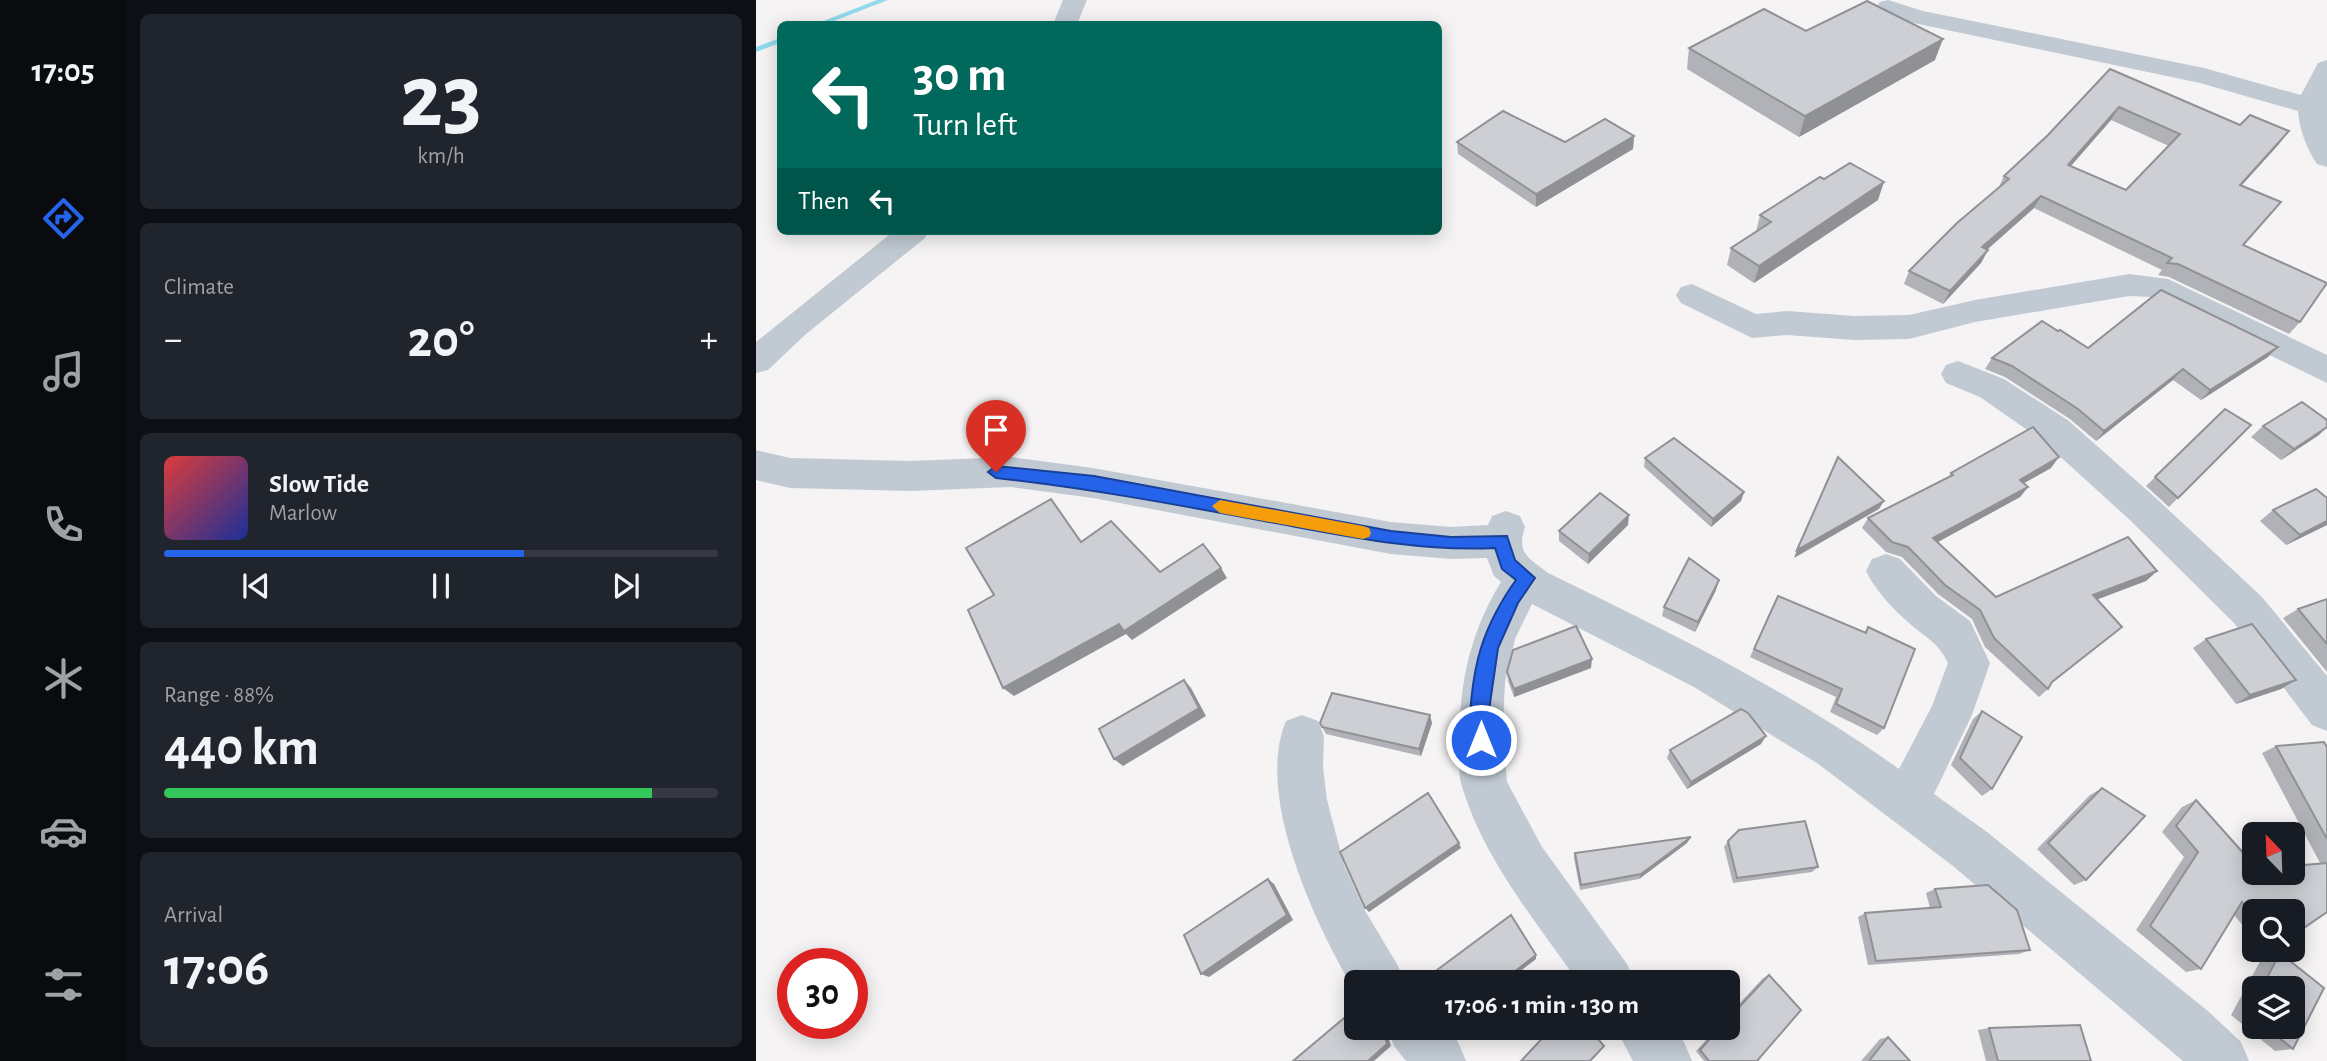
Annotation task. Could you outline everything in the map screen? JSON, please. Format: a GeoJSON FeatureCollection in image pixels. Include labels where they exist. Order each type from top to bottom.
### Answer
{"type":"FeatureCollection","features":[{"type":"Feature","properties":{"kind":"street"},"geometry":{"type":"LineString","coordinates":[[1066,21],[1076,0]]}},
{"type":"Feature","properties":{"kind":"street"},"geometry":{"type":"LineString","coordinates":[[1888,7],[1917,17],[2204,76],[2318,108]]}},
{"type":"Feature","properties":{"kind":"street"},"geometry":{"type":"LineString","coordinates":[[2318,108],[2312,95],[2327,68]]}},
{"type":"Feature","properties":{"kind":"street"},"geometry":{"type":"LineString","coordinates":[[2318,108],[2310,120],[2327,158]]}},
{"type":"Feature","properties":{"kind":"street"},"geometry":{"type":"LineString","coordinates":[[756,361],[794,326],[909,235]]}},
{"type":"Feature","properties":{"kind":"street"},"geometry":{"type":"LineString","coordinates":[[1692,295],[1752,326],[1787,323],[1854,328],[1909,327],[1975,311],[2129,285],[2157,287],[2327,370]]}},
{"type":"Feature","properties":{"kind":"street"},"geometry":{"type":"LineString","coordinates":[[1958,374],[1992,388],[2056,432],[2145,511],[2248,610],[2327,710]]}},
{"type":"Feature","properties":{"kind":"street"},"geometry":{"type":"LineString","coordinates":[[756,465],[790,473],[910,476],[1012,472],[1094,483],[1391,538],[1451,544],[1504,534],[1508,564],[1534,585],[1710,673],[1833,748],[1970,849],[2190,1031],[2222,1061]]}},
{"type":"Feature","properties":{"kind":"street"},"geometry":{"type":"LineString","coordinates":[[1886,571],[1922,609],[1955,634],[1969,663],[1950,715],[1906,802]]}},
{"type":"Feature","properties":{"kind":"street"},"geometry":{"type":"LineString","coordinates":[[1526,578],[1512,598],[1489,648],[1479,717],[1484,785],[1508,838],[1601,970]]}},
{"type":"Feature","properties":{"kind":"street"},"geometry":{"type":"LineString","coordinates":[[1302,736],[1299,761],[1311,836],[1340,916],[1372,970]]}},
{"type":"Feature","properties":{"kind":"street"},"geometry":{"type":"LineString","coordinates":[[1423,1040],[1439,1061]]}},
{"type":"Feature","properties":{"kind":"street"},"geometry":{"type":"LineString","coordinates":[[1650,1040],[1665,1061]]}},
{"type":"Feature","properties":{"kind":"building"},"geometry":{"type":"Polygon","coordinates":[[[1867,1],[1943,39],[1805,116],[1689,48],[1764,9],[1806,31],[1867,1]]]}},
{"type":"Feature","properties":{"kind":"building"},"geometry":{"type":"Polygon","coordinates":[[[2110,69],[2240,125],[2250,115],[2289,131],[2240,185],[2281,202],[2243,245],[2327,283],[2300,322],[2178,264],[2167,263],[2172,258],[2041,196],[1982,247],[1988,250],[1950,291],[1909,271],[1957,223],[2009,179],[2004,176],[2048,135],[2110,69]],[[2119,107],[2068,165],[2126,190],[2180,134],[2119,107]]]}},
{"type":"Feature","properties":{"kind":"building"},"geometry":{"type":"Polygon","coordinates":[[[1503,111],[1565,142],[1605,119],[1634,136],[1536,194],[1457,142],[1503,111]]]}},
{"type":"Feature","properties":{"kind":"building"},"geometry":{"type":"Polygon","coordinates":[[[1850,163],[1884,182],[1759,266],[1731,248],[1771,222],[1760,215],[1820,177],[1824,179],[1850,163]]]}},
{"type":"Feature","properties":{"kind":"building"},"geometry":{"type":"Polygon","coordinates":[[[2161,290],[2278,347],[2210,390],[2183,369],[2104,431],[2078,409],[2012,366],[1992,358],[2042,321],[2088,348],[2161,290]]]}},
{"type":"Feature","properties":{"kind":"building"},"geometry":{"type":"Polygon","coordinates":[[[2302,402],[2327,420],[2327,427],[2294,449],[2263,426],[2302,402]]]}},
{"type":"Feature","properties":{"kind":"building"},"geometry":{"type":"Polygon","coordinates":[[[2225,409],[2251,425],[2178,498],[2155,477],[2225,409]]]}},
{"type":"Feature","properties":{"kind":"building"},"geometry":{"type":"Polygon","coordinates":[[[2033,427],[2059,457],[2020,480],[2028,487],[1933,538],[1996,597],[2128,537],[2157,571],[2093,595],[2122,627],[2052,682],[2048,689],[1994,638],[1980,610],[1945,585],[1908,547],[1892,542],[1868,518],[1953,475],[1951,473],[2033,427]]]}},
{"type":"Feature","properties":{"kind":"building"},"geometry":{"type":"Polygon","coordinates":[[[1674,438],[1744,492],[1713,519],[1645,458],[1674,438]]]}},
{"type":"Feature","properties":{"kind":"building"},"geometry":{"type":"Polygon","coordinates":[[[1838,457],[1884,501],[1797,550],[1838,457]]]}},
{"type":"Feature","properties":{"kind":"building"},"geometry":{"type":"Polygon","coordinates":[[[2316,489],[2327,498],[2327,521],[2300,535],[2273,510],[2316,489]]]}},
{"type":"Feature","properties":{"kind":"building"},"geometry":{"type":"Polygon","coordinates":[[[1600,493],[1629,515],[1589,554],[1559,531],[1600,493]]]}},
{"type":"Feature","properties":{"kind":"building"},"geometry":{"type":"Polygon","coordinates":[[[1051,499],[1081,542],[1111,521],[1160,572],[1203,544],[1221,568],[1124,631],[1119,624],[1003,688],[968,610],[994,595],[966,548],[1051,499]]]}},
{"type":"Feature","properties":{"kind":"building"},"geometry":{"type":"Polygon","coordinates":[[[1689,558],[1719,580],[1698,622],[1664,607],[1689,558]]]}},
{"type":"Feature","properties":{"kind":"building"},"geometry":{"type":"Polygon","coordinates":[[[1778,596],[1866,633],[1868,627],[1915,649],[1884,728],[1836,704],[1842,689],[1754,649],[1778,596]]]}},
{"type":"Feature","properties":{"kind":"building"},"geometry":{"type":"Polygon","coordinates":[[[2327,599],[2327,644],[2298,609],[2327,599]]]}},
{"type":"Feature","properties":{"kind":"building"},"geometry":{"type":"Polygon","coordinates":[[[2252,624],[2296,680],[2250,695],[2206,639],[2252,624]]]}},
{"type":"Feature","properties":{"kind":"building"},"geometry":{"type":"Polygon","coordinates":[[[1576,626],[1592,659],[1514,689],[1507,672],[1513,650],[1576,626]]]}},
{"type":"Feature","properties":{"kind":"building"},"geometry":{"type":"Polygon","coordinates":[[[1184,680],[1199,708],[1114,759],[1099,729],[1184,680]]]}},
{"type":"Feature","properties":{"kind":"building"},"geometry":{"type":"Polygon","coordinates":[[[1332,693],[1430,715],[1419,749],[1322,727],[1320,723],[1332,693]]]}},
{"type":"Feature","properties":{"kind":"building"},"geometry":{"type":"Polygon","coordinates":[[[1741,709],[1748,713],[1766,736],[1691,782],[1670,750],[1741,709]]]}},
{"type":"Feature","properties":{"kind":"building"},"geometry":{"type":"Polygon","coordinates":[[[1982,711],[2022,737],[1992,789],[1960,758],[1982,711]]]}},
{"type":"Feature","properties":{"kind":"building"},"geometry":{"type":"Polygon","coordinates":[[[2324,742],[2327,747],[2327,839],[2276,746],[2324,742]]]}},
{"type":"Feature","properties":{"kind":"building"},"geometry":{"type":"Polygon","coordinates":[[[2102,788],[2145,816],[2086,880],[2048,843],[2102,788]]]}},
{"type":"Feature","properties":{"kind":"building"},"geometry":{"type":"Polygon","coordinates":[[[1428,793],[1459,843],[1365,908],[1340,852],[1428,793]]]}},
{"type":"Feature","properties":{"kind":"building"},"geometry":{"type":"Polygon","coordinates":[[[2196,800],[2242,852],[2242,886],[2305,886],[2305,865],[2327,863],[2327,912],[2305,927],[2305,899],[2242,899],[2201,969],[2150,926],[2198,852],[2176,826],[2196,800]]]}},
{"type":"Feature","properties":{"kind":"building"},"geometry":{"type":"Polygon","coordinates":[[[1805,821],[1818,867],[1737,878],[1728,841],[1739,830],[1805,821]]]}},
{"type":"Feature","properties":{"kind":"building"},"geometry":{"type":"Polygon","coordinates":[[[1691,837],[1641,874],[1581,885],[1575,853],[1691,837]]]}},
{"type":"Feature","properties":{"kind":"building"},"geometry":{"type":"Polygon","coordinates":[[[1268,879],[1287,915],[1201,974],[1184,935],[1268,879]]]}},
{"type":"Feature","properties":{"kind":"building"},"geometry":{"type":"Polygon","coordinates":[[[1988,885],[2017,910],[2030,950],[1876,961],[1865,913],[1941,907],[1935,889],[1988,885]]]}},
{"type":"Feature","properties":{"kind":"building"},"geometry":{"type":"Polygon","coordinates":[[[1511,915],[1536,955],[1517,970],[1437,970],[1511,915]]]}},
{"type":"Feature","properties":{"kind":"building"},"geometry":{"type":"Polygon","coordinates":[[[2275,962],[2291,962],[2324,988],[2305,1025],[2305,976],[2268,976],[2275,962]]]}},
{"type":"Feature","properties":{"kind":"building"},"geometry":{"type":"Polygon","coordinates":[[[1769,975],[1801,1010],[1757,1061],[1709,1061],[1700,1050],[1709,1040],[1740,1040],[1740,1006],[1769,975]]]}},
{"type":"Feature","properties":{"kind":"building"},"geometry":{"type":"Polygon","coordinates":[[[1344,1018],[1344,1040],[1386,1040],[1387,1044],[1368,1061],[1293,1061],[1344,1018]]]}},
{"type":"Feature","properties":{"kind":"building"},"geometry":{"type":"Polygon","coordinates":[[[2080,1025],[2091,1061],[1998,1061],[1989,1028],[2080,1025]]]}},
{"type":"Feature","properties":{"kind":"building"},"geometry":{"type":"Polygon","coordinates":[[[1888,1037],[1910,1061],[1869,1061],[1888,1037]]]}},
{"type":"Feature","properties":{"kind":"building"},"geometry":{"type":"Polygon","coordinates":[[[2281,1039],[2298,1039],[2293,1049],[2281,1039]]]}},
{"type":"Feature","properties":{"kind":"building"},"geometry":{"type":"Polygon","coordinates":[[[1541,1040],[1599,1040],[1604,1046],[1590,1061],[1521,1061],[1541,1040]]]}},
{"type":"Feature","properties":{"kind":"waterway"},"geometry":{"type":"LineString","coordinates":[[828,21],[884,0]]}},
{"type":"Feature","properties":{"kind":"waterway"},"geometry":{"type":"LineString","coordinates":[[756,50],[777,41]]}},
{"type":"Feature","properties":{"kind":"slow traffic"},"geometry":{"type":"LineString","coordinates":[[1220,506],[1363,533]]}},
{"type":"Feature","properties":{"kind":"route"},"geometry":{"type":"LineString","coordinates":[[996,472],[1094,483],[1391,538],[1451,544],[1501,541],[1508,564],[1526,578],[1512,598],[1489,648],[1479,717],[1481,740]]}}]}
